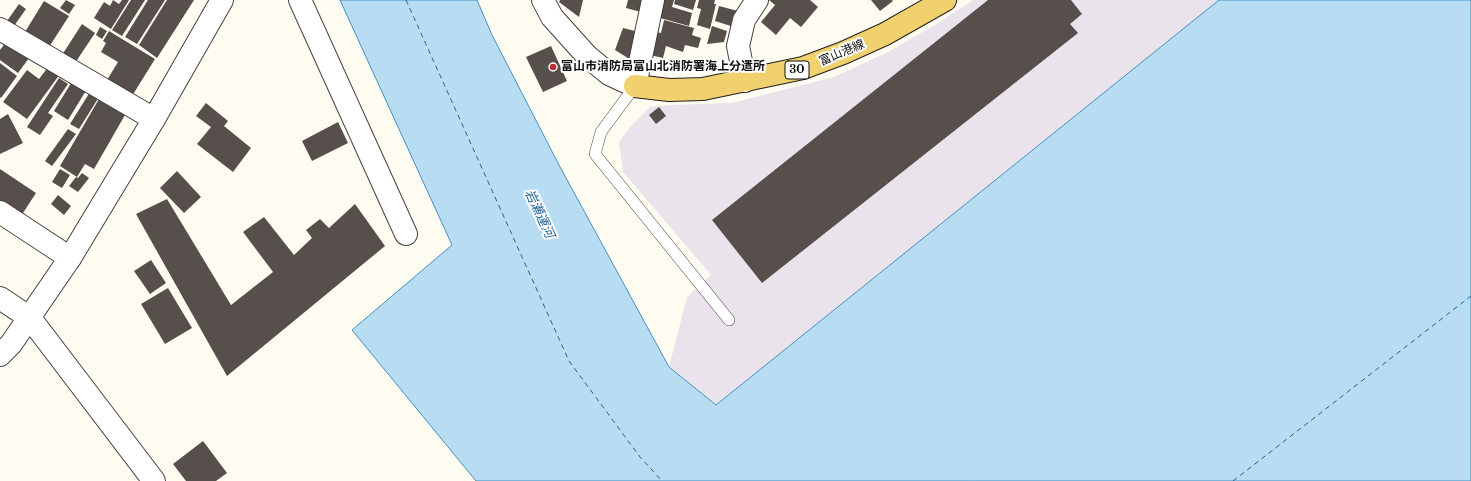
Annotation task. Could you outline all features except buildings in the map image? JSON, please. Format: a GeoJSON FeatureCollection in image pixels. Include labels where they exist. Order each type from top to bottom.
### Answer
{"type":"FeatureCollection","features":[{"type":"Feature","properties":{"kind":"main road","name":"富山港線"},"geometry":{"type":"LineString","coordinates":[[635,86],[669,90],[702,89],[803,68],[843,53],[886,34],[945,0]]}},
{"type":"Feature","properties":{"kind":"street"},"geometry":{"type":"LineString","coordinates":[[0,355],[12,344],[70,258],[154,119],[222,0]]}},
{"type":"Feature","properties":{"kind":"street"},"geometry":{"type":"LineString","coordinates":[[300,0],[406,234]]}},
{"type":"Feature","properties":{"kind":"street"},"geometry":{"type":"LineString","coordinates":[[543,0],[552,17],[587,56],[609,74],[635,86],[653,0]]}},
{"type":"Feature","properties":{"kind":"street"},"geometry":{"type":"LineString","coordinates":[[745,81],[738,46],[744,20],[758,0]]}},
{"type":"Feature","properties":{"kind":"street"},"geometry":{"type":"LineString","coordinates":[[0,29],[154,119]]}},
{"type":"Feature","properties":{"kind":"street"},"geometry":{"type":"LineString","coordinates":[[0,212],[70,258]]}},
{"type":"Feature","properties":{"kind":"street"},"geometry":{"type":"LineString","coordinates":[[0,298],[30,318],[154,481]]}},
{"type":"Feature","properties":{"kind":"lane"},"geometry":{"type":"LineString","coordinates":[[635,86],[601,132],[595,154],[729,320]]}},
{"type":"Feature","properties":{"kind":"shaded area"},"geometry":{"type":"Polygon","coordinates":[[[973,0],[1219,0],[716,405],[669,367],[687,297],[711,275],[623,172],[619,142],[630,127],[650,107],[732,103],[834,77],[888,52],[938,23],[973,0]]]}},
{"type":"Feature","properties":{"kind":"water","name":"岩瀬運河"},"geometry":{"type":"Polygon","coordinates":[[[340,0],[477,0],[492,35],[559,165],[669,367],[716,405],[1219,0],[1471,0],[1471,481],[476,481],[352,330],[452,245],[340,0]]]}},
{"type":"Feature","properties":{"kind":"ferry route"},"geometry":{"type":"LineString","coordinates":[[406,0],[569,361],[640,457],[662,481]]}},
{"type":"Feature","properties":{"kind":"ferry route"},"geometry":{"type":"LineString","coordinates":[[1233,481],[1471,296]]}},
{"type":"Feature","properties":{"kind":"place","name":"富山市消防局富山北消防署海上分遣所"},"geometry":{"type":"Point","coordinates":[553,67]}}]}
